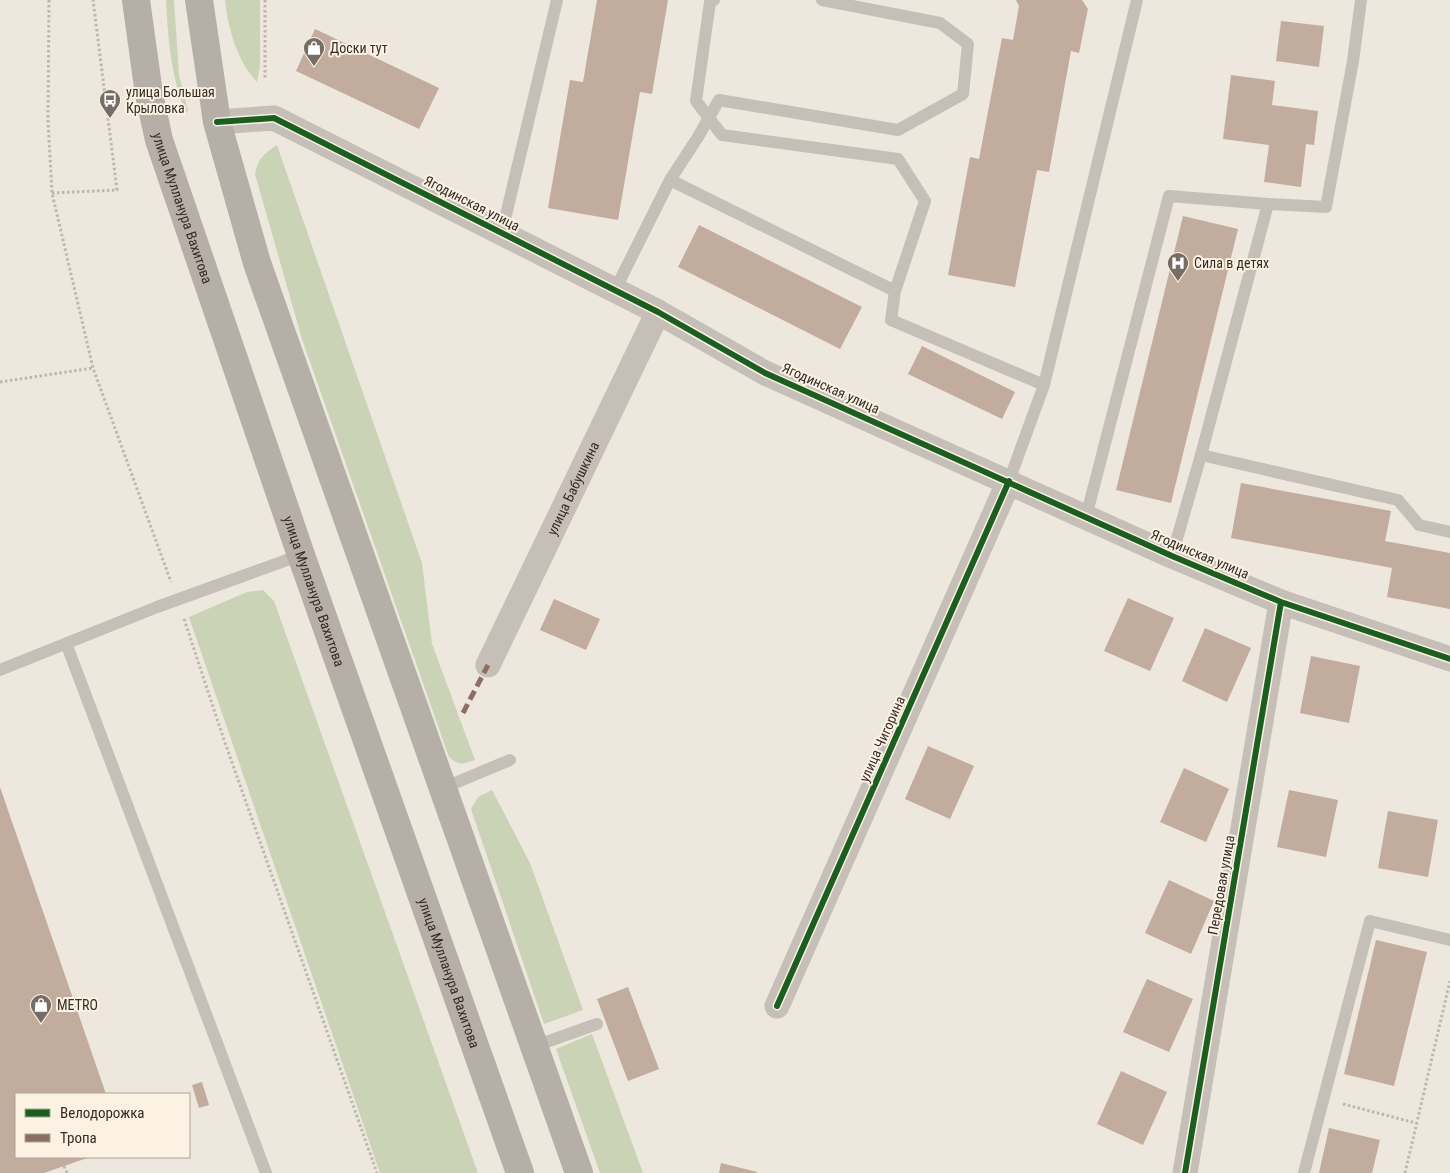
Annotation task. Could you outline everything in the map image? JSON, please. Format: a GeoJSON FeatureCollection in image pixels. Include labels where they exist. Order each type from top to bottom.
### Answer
{"type":"FeatureCollection","features":[{"type":"Feature","properties":{"kind":"main road","name":"улица Мулланура Вахитова"},"geometry":{"type":"LineString","coordinates":[[136,0],[148,94],[159,140],[302,555],[520,1173]]}},
{"type":"Feature","properties":{"kind":"main road"},"geometry":{"type":"LineString","coordinates":[[200,0],[217,122],[257,263],[579,1173]]}},
{"type":"Feature","properties":{"kind":"street","name":"Ягодинская улица"},"geometry":{"type":"LineString","coordinates":[[217,122],[274,118],[658,312],[765,372],[1172,556],[1281,602],[1450,659]]}},
{"type":"Feature","properties":{"kind":"street","name":"улица Бабушкина"},"geometry":{"type":"LineString","coordinates":[[488,665],[658,312]]}},
{"type":"Feature","properties":{"kind":"street","name":"улица Чигорина"},"geometry":{"type":"LineString","coordinates":[[777,1006],[1009,482]]}},
{"type":"Feature","properties":{"kind":"street","name":"Передовая улица"},"geometry":{"type":"LineString","coordinates":[[1185,1173],[1281,602]]}},
{"type":"Feature","properties":{"kind":"lane"},"geometry":{"type":"LineString","coordinates":[[502,232],[557,0]]}},
{"type":"Feature","properties":{"kind":"lane"},"geometry":{"type":"LineString","coordinates":[[714,0],[710,2],[696,101],[722,135],[898,159],[925,201],[895,291],[891,320],[1044,385]]}},
{"type":"Feature","properties":{"kind":"lane"},"geometry":{"type":"LineString","coordinates":[[615,290],[670,180],[719,100],[898,130],[963,94],[968,44],[940,23],[822,0]]}},
{"type":"Feature","properties":{"kind":"lane"},"geometry":{"type":"LineString","coordinates":[[1009,482],[1044,385],[1137,0]]}},
{"type":"Feature","properties":{"kind":"lane"},"geometry":{"type":"LineString","coordinates":[[1086,516],[1169,196],[1326,208],[1353,61],[1361,0]]}},
{"type":"Feature","properties":{"kind":"lane"},"geometry":{"type":"LineString","coordinates":[[670,180],[895,291]]}},
{"type":"Feature","properties":{"kind":"lane"},"geometry":{"type":"LineString","coordinates":[[1172,556],[1268,204]]}},
{"type":"Feature","properties":{"kind":"lane"},"geometry":{"type":"LineString","coordinates":[[1201,455],[1398,500],[1419,525],[1450,532]]}},
{"type":"Feature","properties":{"kind":"lane"},"geometry":{"type":"LineString","coordinates":[[0,670],[157,606],[302,555]]}},
{"type":"Feature","properties":{"kind":"lane"},"geometry":{"type":"LineString","coordinates":[[66,643],[266,1173]]}},
{"type":"Feature","properties":{"kind":"lane"},"geometry":{"type":"LineString","coordinates":[[443,788],[510,760]]}},
{"type":"Feature","properties":{"kind":"lane"},"geometry":{"type":"LineString","coordinates":[[1304,1173],[1370,921],[1450,940]]}},
{"type":"Feature","properties":{"kind":"lane"},"geometry":{"type":"LineString","coordinates":[[535,1046],[596,1024]]}},
{"type":"Feature","properties":{"kind":"path"},"geometry":{"type":"LineString","coordinates":[[52,193],[117,190],[93,0]]}},
{"type":"Feature","properties":{"kind":"path"},"geometry":{"type":"LineString","coordinates":[[265,0],[265,79]]}},
{"type":"Feature","properties":{"kind":"path"},"geometry":{"type":"LineString","coordinates":[[0,382],[94,368]]}},
{"type":"Feature","properties":{"kind":"path"},"geometry":{"type":"LineString","coordinates":[[1405,1173],[1450,981]]}},
{"type":"Feature","properties":{"kind":"path"},"geometry":{"type":"LineString","coordinates":[[1323,1099],[1416,1123]]}},
{"type":"Feature","properties":{"kind":"path"},"geometry":{"type":"LineString","coordinates":[[64,1166],[66,1173]]}},
{"type":"Feature","properties":{"kind":"green space"},"geometry":{"type":"Polygon","coordinates":[[[166,0],[174,0],[179,75],[188,111],[186,113],[174,72],[169,43],[166,0]]]}},
{"type":"Feature","properties":{"kind":"green space"},"geometry":{"type":"Polygon","coordinates":[[[225,0],[260,0],[260,66],[257,82],[244,64],[235,44],[228,22],[225,0]]]}},
{"type":"Feature","properties":{"kind":"green space"},"geometry":{"type":"Polygon","coordinates":[[[277,145],[422,563],[432,644],[475,760],[458,763],[449,757],[302,339],[255,174],[262,157],[277,145]]]}},
{"type":"Feature","properties":{"kind":"green space"},"geometry":{"type":"Polygon","coordinates":[[[263,590],[274,601],[478,1173],[380,1173],[189,617],[247,592],[263,590]]]}},
{"type":"Feature","properties":{"kind":"green space"},"geometry":{"type":"Polygon","coordinates":[[[492,790],[530,863],[583,1010],[544,1024],[471,809],[478,797],[492,790]]]}},
{"type":"Feature","properties":{"kind":"green space"},"geometry":{"type":"Polygon","coordinates":[[[592,1034],[643,1173],[600,1173],[556,1049],[592,1034]]]}},
{"type":"Feature","properties":{"kind":"building"},"geometry":{"type":"Polygon","coordinates":[[[597,0],[668,0],[652,94],[640,92],[618,220],[548,208],[570,80],[583,82],[597,0]]]}},
{"type":"Feature","properties":{"kind":"building"},"geometry":{"type":"Polygon","coordinates":[[[1016,0],[1082,0],[1088,9],[1079,53],[1071,51],[1049,172],[1037,170],[1015,287],[948,275],[970,157],[979,159],[1002,38],[1013,40],[1019,6],[1016,0]]]}},
{"type":"Feature","properties":{"kind":"building"},"geometry":{"type":"Polygon","coordinates":[[[1281,21],[1324,26],[1319,67],[1276,61],[1281,21]]]}},
{"type":"Feature","properties":{"kind":"building"},"geometry":{"type":"Polygon","coordinates":[[[315,29],[439,88],[419,129],[296,71],[315,29]]]}},
{"type":"Feature","properties":{"kind":"building"},"geometry":{"type":"Polygon","coordinates":[[[1231,75],[1275,81],[1272,105],[1318,111],[1314,145],[1306,144],[1301,187],[1264,182],[1269,145],[1223,139],[1231,75]]]}},
{"type":"Feature","properties":{"kind":"building"},"geometry":{"type":"Polygon","coordinates":[[[1183,216],[1238,229],[1171,503],[1116,490],[1183,216]]]}},
{"type":"Feature","properties":{"kind":"building"},"geometry":{"type":"Polygon","coordinates":[[[699,225],[862,307],[840,349],[678,267],[699,225]]]}},
{"type":"Feature","properties":{"kind":"building"},"geometry":{"type":"Polygon","coordinates":[[[922,346],[1015,392],[1002,419],[908,374],[922,346]]]}},
{"type":"Feature","properties":{"kind":"building"},"geometry":{"type":"Polygon","coordinates":[[[1241,483],[1391,511],[1385,541],[1450,553],[1450,609],[1387,597],[1392,568],[1231,538],[1241,483]]]}},
{"type":"Feature","properties":{"kind":"building"},"geometry":{"type":"Polygon","coordinates":[[[1128,598],[1174,618],[1150,671],[1104,651],[1128,598]]]}},
{"type":"Feature","properties":{"kind":"building"},"geometry":{"type":"Polygon","coordinates":[[[554,599],[600,619],[586,650],[540,630],[554,599]]]}},
{"type":"Feature","properties":{"kind":"building"},"geometry":{"type":"Polygon","coordinates":[[[1205,628],[1251,648],[1227,702],[1182,681],[1205,628]]]}},
{"type":"Feature","properties":{"kind":"building"},"geometry":{"type":"Polygon","coordinates":[[[1311,656],[1360,666],[1349,723],[1300,713],[1311,656]]]}},
{"type":"Feature","properties":{"kind":"building"},"geometry":{"type":"Polygon","coordinates":[[[928,746],[974,766],[950,819],[905,799],[928,746]]]}},
{"type":"Feature","properties":{"kind":"building"},"geometry":{"type":"Polygon","coordinates":[[[1184,768],[1229,789],[1206,842],[1160,822],[1184,768]]]}},
{"type":"Feature","properties":{"kind":"building","name":"METRO"},"geometry":{"type":"Polygon","coordinates":[[[0,787],[106,1093],[15,1093],[15,1158],[87,1158],[44,1173],[0,1173],[0,787]]]}},
{"type":"Feature","properties":{"kind":"building"},"geometry":{"type":"Polygon","coordinates":[[[1289,790],[1338,800],[1326,857],[1277,847],[1289,790]]]}},
{"type":"Feature","properties":{"kind":"building"},"geometry":{"type":"Polygon","coordinates":[[[1388,811],[1438,820],[1428,877],[1378,868],[1388,811]]]}},
{"type":"Feature","properties":{"kind":"building"},"geometry":{"type":"Polygon","coordinates":[[[1169,880],[1214,901],[1191,954],[1145,933],[1169,880]]]}},
{"type":"Feature","properties":{"kind":"building"},"geometry":{"type":"Polygon","coordinates":[[[1376,940],[1427,952],[1394,1086],[1344,1074],[1376,940]]]}},
{"type":"Feature","properties":{"kind":"building"},"geometry":{"type":"Polygon","coordinates":[[[1147,979],[1193,999],[1169,1052],[1123,1032],[1147,979]]]}},
{"type":"Feature","properties":{"kind":"building"},"geometry":{"type":"Polygon","coordinates":[[[628,987],[659,1069],[628,1081],[597,999],[628,987]]]}},
{"type":"Feature","properties":{"kind":"building"},"geometry":{"type":"Polygon","coordinates":[[[1121,1071],[1167,1092],[1143,1145],[1097,1124],[1121,1071]]]}},
{"type":"Feature","properties":{"kind":"building"},"geometry":{"type":"Polygon","coordinates":[[[202,1082],[209,1105],[199,1108],[192,1085],[202,1082]]]}},
{"type":"Feature","properties":{"kind":"building"},"geometry":{"type":"Polygon","coordinates":[[[1329,1128],[1380,1140],[1372,1173],[1319,1173],[1329,1128]]]}},
{"type":"Feature","properties":{"kind":"building"},"geometry":{"type":"Polygon","coordinates":[[[721,1163],[757,1172],[757,1173],[719,1173],[721,1163]]]}},
{"type":"Feature","properties":{"kind":"marked path"},"geometry":{"type":"LineString","coordinates":[[463,713],[488,665]]}},
{"type":"Feature","properties":{"kind":"cycle path"},"geometry":{"type":"LineString","coordinates":[[217,122],[274,118],[658,312],[765,373],[1172,556],[1281,602],[1450,659]]}},
{"type":"Feature","properties":{"kind":"cycle path"},"geometry":{"type":"LineString","coordinates":[[777,1006],[1009,481]]}},
{"type":"Feature","properties":{"kind":"cycle path"},"geometry":{"type":"LineString","coordinates":[[1185,1173],[1281,602]]}},
{"type":"Feature","properties":{"kind":"place","name":"Доски тут"},"geometry":{"type":"Point","coordinates":[314,67]}},
{"type":"Feature","properties":{"kind":"place","name":"улица Большая Крыловка"},"geometry":{"type":"Point","coordinates":[110,119]}},
{"type":"Feature","properties":{"kind":"place","name":"Сила в детях"},"geometry":{"type":"Point","coordinates":[1178,282]}},
{"type":"Feature","properties":{"kind":"place","name":"METRO"},"geometry":{"type":"Point","coordinates":[41,1024]}}]}
